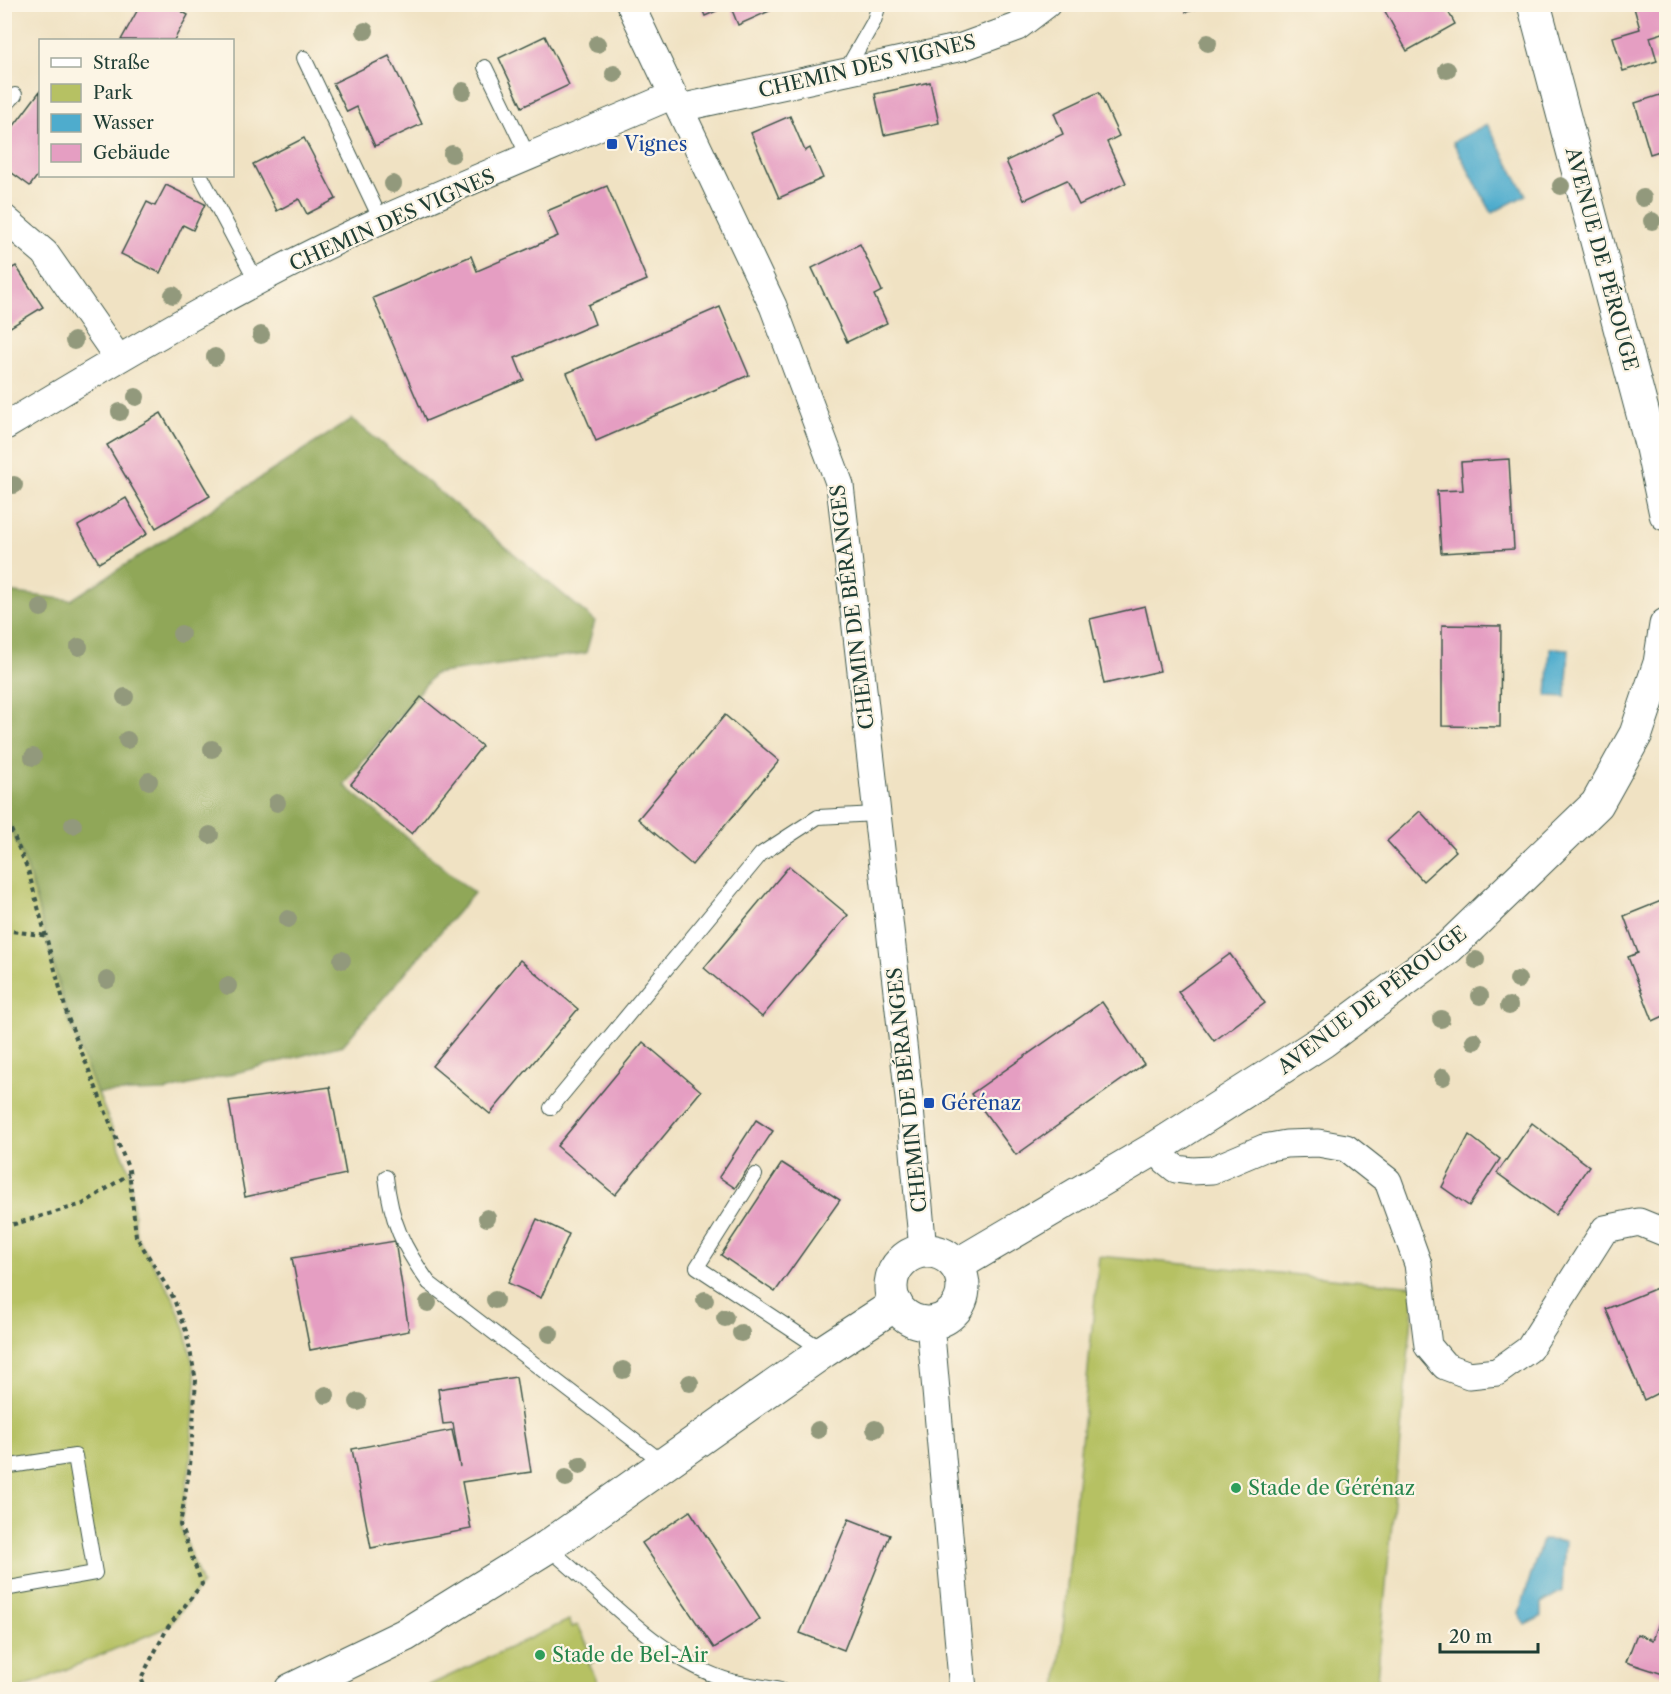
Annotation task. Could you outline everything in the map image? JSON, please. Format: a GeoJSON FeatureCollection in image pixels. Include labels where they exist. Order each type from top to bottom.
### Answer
{"type":"FeatureCollection","features":[{"type":"Feature","properties":{"kind":"street","name":"CHEMIN DE BÉRANGES"},"geometry":{"type":"LineString","coordinates":[[630,4],[773,306],[840,485],[923,1250]]}},
{"type":"Feature","properties":{"kind":"street","name":"CHEMIN DES VIGNES"},"geometry":{"type":"LineString","coordinates":[[4,427],[118,358],[256,282],[381,220],[529,158],[676,101],[845,72],[962,47],[1017,27],[1047,4]]}},
{"type":"Feature","properties":{"kind":"street","name":"AVENUE DE PÉROUGE"},"geometry":{"type":"LineString","coordinates":[[1534,4],[1652,448],[1666,514]]}},
{"type":"Feature","properties":{"kind":"street"},"geometry":{"type":"LineString","coordinates":[[10,230],[45,253],[118,358]]}},
{"type":"Feature","properties":{"kind":"street","name":"AVENUE DE PÉROUGE"},"geometry":{"type":"LineString","coordinates":[[957,1266],[1159,1146],[1323,1041],[1449,947],[1597,804],[1636,734],[1660,663],[1666,625]]}},
{"type":"Feature","properties":{"kind":"street"},"geometry":{"type":"LineString","coordinates":[[1159,1146],[1165,1160],[1176,1169],[1192,1171],[1212,1170],[1264,1148],[1286,1144],[1318,1143],[1346,1148],[1388,1180],[1418,1264],[1428,1346],[1445,1366],[1469,1375],[1497,1372],[1530,1349],[1605,1229],[1639,1222],[1666,1233]]}},
{"type":"Feature","properties":{"kind":"street"},"geometry":{"type":"LineString","coordinates":[[923,1250],[942,1254],[957,1266],[962,1275],[962,1298],[950,1316],[930,1324],[910,1319],[896,1305],[891,1281],[902,1261],[923,1250]]}},
{"type":"Feature","properties":{"kind":"street"},"geometry":{"type":"LineString","coordinates":[[291,1689],[405,1635],[547,1547],[825,1351],[896,1305]]}},
{"type":"Feature","properties":{"kind":"street"},"geometry":{"type":"LineString","coordinates":[[930,1324],[963,1689]]}},
{"type":"Feature","properties":{"kind":"lane"},"geometry":{"type":"LineString","coordinates":[[845,72],[874,21],[879,4]]}},
{"type":"Feature","properties":{"kind":"lane"},"geometry":{"type":"LineString","coordinates":[[304,58],[381,220]]}},
{"type":"Feature","properties":{"kind":"lane"},"geometry":{"type":"LineString","coordinates":[[484,67],[529,158]]}},
{"type":"Feature","properties":{"kind":"lane"},"geometry":{"type":"LineString","coordinates":[[4,107],[15,95]]}},
{"type":"Feature","properties":{"kind":"lane"},"geometry":{"type":"LineString","coordinates":[[202,177],[256,282]]}},
{"type":"Feature","properties":{"kind":"lane"},"geometry":{"type":"LineString","coordinates":[[551,1108],[761,854],[818,817],[877,814]]}},
{"type":"Feature","properties":{"kind":"lane"},"geometry":{"type":"LineString","coordinates":[[755,1175],[697,1267],[825,1351]]}},
{"type":"Feature","properties":{"kind":"lane"},"geometry":{"type":"LineString","coordinates":[[386,1178],[393,1223],[406,1251],[429,1283],[665,1464]]}},
{"type":"Feature","properties":{"kind":"lane"},"geometry":{"type":"LineString","coordinates":[[4,1467],[75,1455],[95,1573],[4,1589]]}},
{"type":"Feature","properties":{"kind":"lane"},"geometry":{"type":"LineString","coordinates":[[547,1547],[627,1617],[687,1660],[730,1680],[781,1689]]}},
{"type":"Feature","properties":{"kind":"path"},"geometry":{"type":"LineString","coordinates":[[4,813],[28,870],[48,936],[68,1018],[129,1174],[136,1236],[174,1297],[186,1331],[196,1380],[190,1466],[180,1525],[202,1584],[168,1627],[141,1678],[146,1689]]}},
{"type":"Feature","properties":{"kind":"path"},"geometry":{"type":"LineString","coordinates":[[4,930],[48,936]]}},
{"type":"Feature","properties":{"kind":"path"},"geometry":{"type":"LineString","coordinates":[[4,1227],[83,1204],[129,1174]]}},
{"type":"Feature","properties":{"kind":"green space"},"geometry":{"type":"Polygon","coordinates":[[[352,419],[595,621],[586,653],[434,674],[344,785],[474,893],[343,1045],[166,1091],[97,1093],[68,1018],[28,870],[5,813],[5,595],[8,592],[71,600],[352,419]]]}},
{"type":"Feature","properties":{"kind":"green space"},"geometry":{"type":"Polygon","coordinates":[[[4,813],[28,870],[68,1019],[129,1170],[136,1236],[173,1297],[186,1331],[196,1380],[190,1466],[180,1525],[202,1584],[168,1627],[17,1690],[4,1689],[4,813]]]}},
{"type":"Feature","properties":{"kind":"green space","name":"Stade de Gérénaz"},"geometry":{"type":"Polygon","coordinates":[[[1099,1256],[1415,1286],[1376,1689],[1057,1690],[1099,1256]]]}},
{"type":"Feature","properties":{"kind":"green space","name":"Stade de Bel-Air"},"geometry":{"type":"Polygon","coordinates":[[[569,1620],[572,1627],[578,1625],[595,1661],[589,1664],[601,1689],[421,1689],[569,1620]]]}},
{"type":"Feature","properties":{"kind":"water"},"geometry":{"type":"Polygon","coordinates":[[[1487,124],[1526,195],[1492,213],[1453,142],[1487,124]]]}},
{"type":"Feature","properties":{"kind":"water"},"geometry":{"type":"Polygon","coordinates":[[[1550,648],[1569,649],[1566,697],[1547,696],[1550,648]]]}},
{"type":"Feature","properties":{"kind":"water"},"geometry":{"type":"Polygon","coordinates":[[[1542,1540],[1565,1541],[1562,1591],[1541,1603],[1541,1617],[1525,1625],[1519,1613],[1542,1540]]]}},
{"type":"Feature","properties":{"kind":"building"},"geometry":{"type":"Polygon","coordinates":[[[141,4],[169,4],[188,15],[175,39],[122,39],[141,4]]]}},
{"type":"Feature","properties":{"kind":"building"},"geometry":{"type":"Polygon","coordinates":[[[700,4],[785,4],[738,25],[730,5],[705,16],[700,4]]]}},
{"type":"Feature","properties":{"kind":"building"},"geometry":{"type":"Polygon","coordinates":[[[1184,4],[1212,4],[1212,5],[1186,12],[1184,4]]]}},
{"type":"Feature","properties":{"kind":"building"},"geometry":{"type":"Polygon","coordinates":[[[1381,4],[1444,4],[1455,24],[1407,51],[1381,4]]]}},
{"type":"Feature","properties":{"kind":"building"},"geometry":{"type":"Polygon","coordinates":[[[1633,4],[1666,4],[1666,32],[1650,37],[1657,61],[1623,71],[1613,37],[1640,29],[1633,4]]]}},
{"type":"Feature","properties":{"kind":"building"},"geometry":{"type":"Polygon","coordinates":[[[545,36],[569,85],[522,107],[499,58],[545,36]]]}},
{"type":"Feature","properties":{"kind":"building"},"geometry":{"type":"Polygon","coordinates":[[[389,56],[422,124],[375,146],[357,107],[347,112],[333,83],[389,56]]]}},
{"type":"Feature","properties":{"kind":"building"},"geometry":{"type":"Polygon","coordinates":[[[930,82],[939,123],[884,135],[875,94],[930,82]]]}},
{"type":"Feature","properties":{"kind":"building"},"geometry":{"type":"Polygon","coordinates":[[[39,92],[39,173],[30,186],[4,167],[4,139],[39,92]]]}},
{"type":"Feature","properties":{"kind":"building"},"geometry":{"type":"Polygon","coordinates":[[[1099,92],[1119,136],[1107,142],[1126,183],[1079,205],[1067,180],[1024,200],[1006,161],[1063,134],[1054,113],[1099,92]]]}},
{"type":"Feature","properties":{"kind":"building"},"geometry":{"type":"Polygon","coordinates":[[[1666,93],[1666,149],[1650,154],[1635,103],[1666,93]]]}},
{"type":"Feature","properties":{"kind":"building"},"geometry":{"type":"Polygon","coordinates":[[[790,116],[805,151],[810,148],[823,178],[779,198],[751,133],[790,116]]]}},
{"type":"Feature","properties":{"kind":"building"},"geometry":{"type":"Polygon","coordinates":[[[304,138],[336,199],[307,214],[299,199],[277,211],[253,164],[304,138]]]}},
{"type":"Feature","properties":{"kind":"building"},"geometry":{"type":"Polygon","coordinates":[[[166,185],[205,204],[193,230],[183,225],[160,273],[121,254],[147,202],[155,206],[166,185]]]}},
{"type":"Feature","properties":{"kind":"building"},"geometry":{"type":"Polygon","coordinates":[[[607,186],[647,280],[588,305],[595,324],[515,358],[524,380],[426,421],[373,298],[471,256],[477,271],[558,236],[547,211],[607,186]]]}},
{"type":"Feature","properties":{"kind":"building"},"geometry":{"type":"Polygon","coordinates":[[[860,244],[882,291],[874,295],[887,323],[847,342],[812,268],[860,244]]]}},
{"type":"Feature","properties":{"kind":"building"},"geometry":{"type":"Polygon","coordinates":[[[16,266],[43,307],[4,331],[4,273],[16,266]]]}},
{"type":"Feature","properties":{"kind":"building"},"geometry":{"type":"Polygon","coordinates":[[[720,307],[749,375],[596,441],[567,373],[720,307]]]}},
{"type":"Feature","properties":{"kind":"building"},"geometry":{"type":"Polygon","coordinates":[[[161,413],[210,496],[156,528],[107,445],[161,413]]]}},
{"type":"Feature","properties":{"kind":"building"},"geometry":{"type":"Polygon","coordinates":[[[1509,459],[1514,549],[1441,553],[1437,491],[1463,490],[1461,462],[1509,459]]]}},
{"type":"Feature","properties":{"kind":"building"},"geometry":{"type":"Polygon","coordinates":[[[126,498],[147,534],[99,563],[78,526],[126,498]]]}},
{"type":"Feature","properties":{"kind":"building"},"geometry":{"type":"Polygon","coordinates":[[[1145,606],[1160,671],[1104,684],[1090,619],[1145,606]]]}},
{"type":"Feature","properties":{"kind":"building"},"geometry":{"type":"Polygon","coordinates":[[[1442,625],[1501,626],[1500,727],[1442,726],[1442,625]]]}},
{"type":"Feature","properties":{"kind":"building"},"geometry":{"type":"Polygon","coordinates":[[[421,697],[482,746],[412,834],[351,784],[421,697]]]}},
{"type":"Feature","properties":{"kind":"building"},"geometry":{"type":"Polygon","coordinates":[[[725,715],[779,761],[692,865],[638,819],[725,715]]]}},
{"type":"Feature","properties":{"kind":"building"},"geometry":{"type":"Polygon","coordinates":[[[1420,811],[1456,851],[1423,881],[1387,841],[1420,811]]]}},
{"type":"Feature","properties":{"kind":"building"},"geometry":{"type":"Polygon","coordinates":[[[789,866],[848,915],[762,1017],[704,968],[789,866]]]}},
{"type":"Feature","properties":{"kind":"building"},"geometry":{"type":"Polygon","coordinates":[[[1666,899],[1666,1015],[1653,1021],[1628,957],[1638,953],[1624,916],[1666,899]]]}},
{"type":"Feature","properties":{"kind":"building"},"geometry":{"type":"Polygon","coordinates":[[[1230,954],[1265,1003],[1214,1041],[1178,992],[1230,954]]]}},
{"type":"Feature","properties":{"kind":"building"},"geometry":{"type":"Polygon","coordinates":[[[520,960],[578,1009],[490,1114],[432,1066],[520,960]]]}},
{"type":"Feature","properties":{"kind":"building"},"geometry":{"type":"Polygon","coordinates":[[[1102,1002],[1144,1064],[1016,1155],[971,1094],[1102,1002]]]}},
{"type":"Feature","properties":{"kind":"building"},"geometry":{"type":"Polygon","coordinates":[[[643,1042],[701,1091],[615,1195],[557,1146],[643,1042]]]}},
{"type":"Feature","properties":{"kind":"building"},"geometry":{"type":"Polygon","coordinates":[[[330,1087],[346,1174],[245,1197],[229,1101],[330,1087]]]}},
{"type":"Feature","properties":{"kind":"building"},"geometry":{"type":"Polygon","coordinates":[[[756,1120],[773,1131],[735,1188],[719,1177],[756,1120]]]}},
{"type":"Feature","properties":{"kind":"building"},"geometry":{"type":"Polygon","coordinates":[[[1532,1123],[1589,1166],[1555,1215],[1497,1173],[1532,1123]]]}},
{"type":"Feature","properties":{"kind":"building"},"geometry":{"type":"Polygon","coordinates":[[[1469,1135],[1500,1159],[1469,1206],[1442,1187],[1469,1135]]]}},
{"type":"Feature","properties":{"kind":"building"},"geometry":{"type":"Polygon","coordinates":[[[782,1163],[840,1200],[775,1292],[721,1255],[782,1163]]]}},
{"type":"Feature","properties":{"kind":"building"},"geometry":{"type":"Polygon","coordinates":[[[537,1219],[569,1234],[541,1298],[508,1283],[537,1219]]]}},
{"type":"Feature","properties":{"kind":"building"},"geometry":{"type":"Polygon","coordinates":[[[395,1241],[409,1331],[310,1350],[292,1258],[395,1241]]]}},
{"type":"Feature","properties":{"kind":"building"},"geometry":{"type":"Polygon","coordinates":[[[1657,1288],[1666,1311],[1666,1389],[1644,1400],[1606,1309],[1657,1288]]]}},
{"type":"Feature","properties":{"kind":"building"},"geometry":{"type":"Polygon","coordinates":[[[516,1377],[531,1472],[462,1482],[471,1529],[371,1548],[352,1449],[452,1430],[460,1467],[453,1423],[443,1424],[438,1389],[516,1377]]]}},
{"type":"Feature","properties":{"kind":"building"},"geometry":{"type":"Polygon","coordinates":[[[690,1511],[760,1619],[714,1648],[642,1543],[690,1511]]]}},
{"type":"Feature","properties":{"kind":"building"},"geometry":{"type":"Polygon","coordinates":[[[849,1519],[890,1535],[844,1650],[800,1633],[849,1519]]]}},
{"type":"Feature","properties":{"kind":"building"},"geometry":{"type":"Polygon","coordinates":[[[1666,1563],[1666,1601],[1665,1601],[1661,1579],[1666,1563]]]}},
{"type":"Feature","properties":{"kind":"building"},"geometry":{"type":"Polygon","coordinates":[[[1666,1602],[1666,1675],[1626,1662],[1637,1634],[1653,1640],[1666,1602]]]}},
{"type":"Feature","properties":{"kind":"place","name":"Vignes"},"geometry":{"type":"Point","coordinates":[612,144]}},
{"type":"Feature","properties":{"kind":"place","name":"Gérénaz"},"geometry":{"type":"Point","coordinates":[929,1103]}},
{"type":"Feature","properties":{"kind":"place","name":"Stade de Gérénaz"},"geometry":{"type":"Point","coordinates":[1236,1488]}},
{"type":"Feature","properties":{"kind":"place","name":"Stade de Bel-Air"},"geometry":{"type":"Point","coordinates":[540,1655]}}]}
